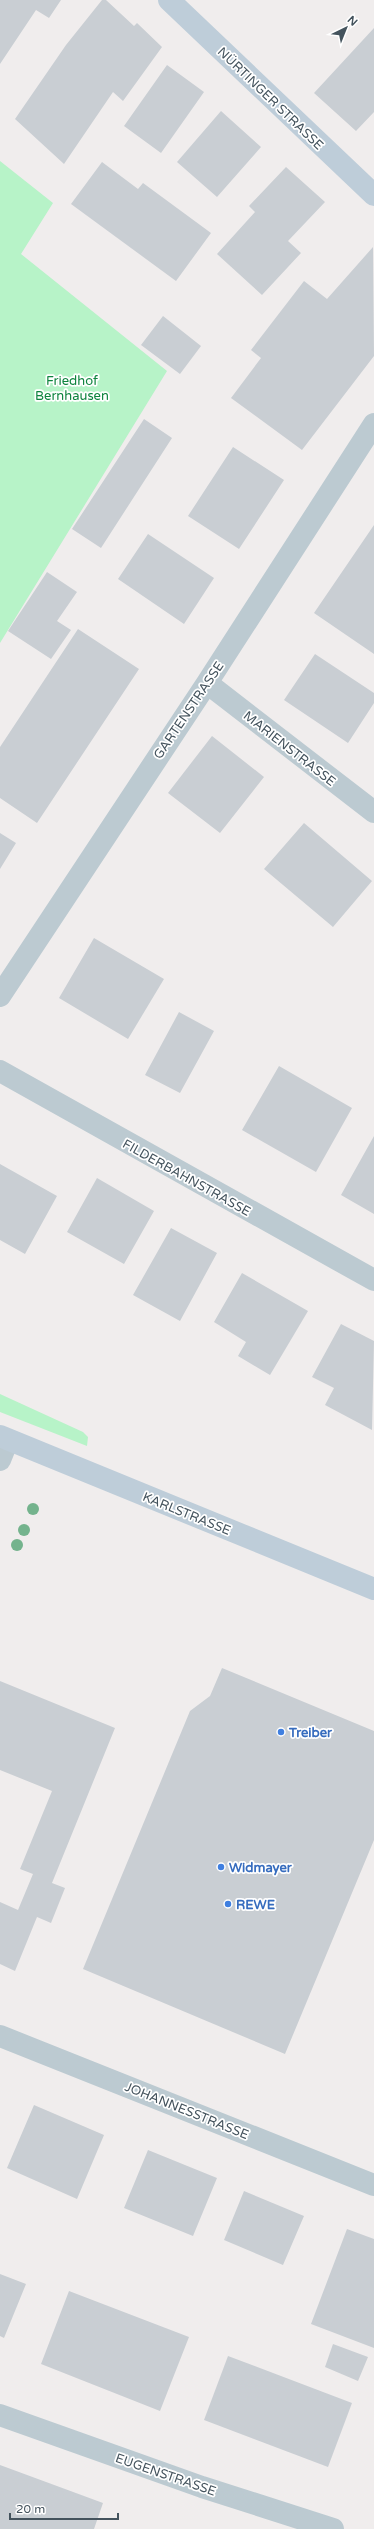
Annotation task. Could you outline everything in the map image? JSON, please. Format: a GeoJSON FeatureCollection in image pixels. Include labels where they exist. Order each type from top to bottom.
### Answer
{"type":"FeatureCollection","features":[{"type":"Feature","properties":{"kind":"main road","name":"NÜRTINGER STRASSE"},"geometry":{"type":"LineString","coordinates":[[169,0],[374,195]]}},
{"type":"Feature","properties":{"kind":"main road","name":"KARLSTRASSE"},"geometry":{"type":"LineString","coordinates":[[3,1445],[374,1589]]}},
{"type":"Feature","properties":{"kind":"street","name":"GARTENSTRASSE"},"geometry":{"type":"LineString","coordinates":[[0,996],[207,683],[374,424]]}},
{"type":"Feature","properties":{"kind":"street","name":"MARIENSTRASSE"},"geometry":{"type":"LineString","coordinates":[[207,683],[374,812]]}},
{"type":"Feature","properties":{"kind":"street","name":"FILDERBAHNSTRASSE"},"geometry":{"type":"LineString","coordinates":[[0,1072],[374,1280]]}},
{"type":"Feature","properties":{"kind":"street","name":"JOHANNESSTRASSE"},"geometry":{"type":"LineString","coordinates":[[0,2036],[374,2185]]}},
{"type":"Feature","properties":{"kind":"street","name":"EUGENSTRASSE"},"geometry":{"type":"LineString","coordinates":[[0,2415],[202,2487],[333,2529]]}},
{"type":"Feature","properties":{"kind":"green space","name":"Friedhof Bernhausen"},"geometry":{"type":"Polygon","coordinates":[[[0,161],[53,203],[21,254],[167,371],[0,643],[0,161]]]}},
{"type":"Feature","properties":{"kind":"green space"},"geometry":{"type":"Polygon","coordinates":[[[0,1394],[83,1432],[88,1437],[87,1446],[0,1412],[0,1394]]]}},
{"type":"Feature","properties":{"kind":"building"},"geometry":{"type":"Polygon","coordinates":[[[0,0],[61,0],[49,18],[36,10],[0,64],[0,0]]]}},
{"type":"Feature","properties":{"kind":"building"},"geometry":{"type":"Polygon","coordinates":[[[102,0],[106,0],[134,26],[137,23],[162,47],[123,101],[113,92],[64,164],[15,119],[66,45],[102,0]]]}},
{"type":"Feature","properties":{"kind":"building"},"geometry":{"type":"Polygon","coordinates":[[[374,28],[374,112],[356,131],[314,93],[374,28]]]}},
{"type":"Feature","properties":{"kind":"building"},"geometry":{"type":"Polygon","coordinates":[[[167,65],[204,92],[161,153],[124,126],[167,65]]]}},
{"type":"Feature","properties":{"kind":"building"},"geometry":{"type":"Polygon","coordinates":[[[221,111],[261,147],[217,197],[177,162],[221,111]]]}},
{"type":"Feature","properties":{"kind":"building"},"geometry":{"type":"Polygon","coordinates":[[[102,162],[138,189],[143,183],[211,233],[176,281],[71,204],[102,162]]]}},
{"type":"Feature","properties":{"kind":"building"},"geometry":{"type":"Polygon","coordinates":[[[286,167],[325,202],[288,241],[301,253],[262,295],[217,254],[255,212],[249,206],[286,167]]]}},
{"type":"Feature","properties":{"kind":"building"},"geometry":{"type":"Polygon","coordinates":[[[373,247],[374,356],[302,450],[231,398],[261,358],[251,350],[304,281],[327,299],[373,247]]]}},
{"type":"Feature","properties":{"kind":"building"},"geometry":{"type":"Polygon","coordinates":[[[163,316],[201,346],[180,374],[141,345],[163,316]]]}},
{"type":"Feature","properties":{"kind":"building"},"geometry":{"type":"Polygon","coordinates":[[[144,419],[172,438],[101,548],[72,529],[144,419]]]}},
{"type":"Feature","properties":{"kind":"building"},"geometry":{"type":"Polygon","coordinates":[[[233,447],[284,480],[239,549],[188,516],[233,447]]]}},
{"type":"Feature","properties":{"kind":"building"},"geometry":{"type":"Polygon","coordinates":[[[374,525],[374,654],[314,613],[374,525]]]}},
{"type":"Feature","properties":{"kind":"building"},"geometry":{"type":"Polygon","coordinates":[[[148,534],[214,578],[184,624],[118,579],[148,534]]]}},
{"type":"Feature","properties":{"kind":"building"},"geometry":{"type":"Polygon","coordinates":[[[47,572],[77,592],[57,621],[71,630],[51,659],[8,631],[47,572]]]}},
{"type":"Feature","properties":{"kind":"building"},"geometry":{"type":"Polygon","coordinates":[[[78,629],[139,669],[37,823],[0,798],[0,747],[78,629]]]}},
{"type":"Feature","properties":{"kind":"building"},"geometry":{"type":"Polygon","coordinates":[[[315,654],[374,693],[374,703],[348,743],[284,700],[315,654]]]}},
{"type":"Feature","properties":{"kind":"building"},"geometry":{"type":"Polygon","coordinates":[[[212,736],[264,777],[220,833],[168,793],[212,736]]]}},
{"type":"Feature","properties":{"kind":"building"},"geometry":{"type":"Polygon","coordinates":[[[304,823],[372,881],[333,927],[264,869],[304,823]]]}},
{"type":"Feature","properties":{"kind":"building"},"geometry":{"type":"Polygon","coordinates":[[[0,833],[16,843],[0,869],[0,833]]]}},
{"type":"Feature","properties":{"kind":"building"},"geometry":{"type":"Polygon","coordinates":[[[94,938],[164,979],[128,1039],[59,998],[94,938]]]}},
{"type":"Feature","properties":{"kind":"building"},"geometry":{"type":"Polygon","coordinates":[[[179,1012],[214,1031],[180,1093],[145,1075],[179,1012]]]}},
{"type":"Feature","properties":{"kind":"building"},"geometry":{"type":"Polygon","coordinates":[[[279,1066],[352,1108],[316,1172],[242,1130],[279,1066]]]}},
{"type":"Feature","properties":{"kind":"building"},"geometry":{"type":"Polygon","coordinates":[[[374,1136],[374,1214],[341,1195],[374,1136]]]}},
{"type":"Feature","properties":{"kind":"building"},"geometry":{"type":"Polygon","coordinates":[[[0,1164],[57,1196],[25,1254],[0,1240],[0,1164]]]}},
{"type":"Feature","properties":{"kind":"building"},"geometry":{"type":"Polygon","coordinates":[[[97,1178],[154,1211],[124,1264],[67,1232],[97,1178]]]}},
{"type":"Feature","properties":{"kind":"building"},"geometry":{"type":"Polygon","coordinates":[[[171,1228],[217,1253],[180,1321],[133,1295],[171,1228]]]}},
{"type":"Feature","properties":{"kind":"building"},"geometry":{"type":"Polygon","coordinates":[[[242,1273],[308,1311],[270,1375],[238,1356],[246,1342],[214,1322],[242,1273]]]}},
{"type":"Feature","properties":{"kind":"building"},"geometry":{"type":"Polygon","coordinates":[[[341,1324],[374,1341],[372,1430],[325,1405],[334,1388],[312,1377],[341,1324]]]}},
{"type":"Feature","properties":{"kind":"building","name":"REWE"},"geometry":{"type":"Polygon","coordinates":[[[222,1668],[374,1731],[374,1840],[285,2054],[83,1969],[190,1711],[210,1696],[222,1668]]]}},
{"type":"Feature","properties":{"kind":"building"},"geometry":{"type":"Polygon","coordinates":[[[0,1681],[115,1728],[52,1883],[65,1888],[51,1923],[37,1917],[15,1971],[0,1964],[0,1902],[18,1910],[33,1874],[20,1869],[52,1791],[0,1770],[0,1681]]]}},
{"type":"Feature","properties":{"kind":"building"},"geometry":{"type":"Polygon","coordinates":[[[34,2105],[104,2135],[77,2199],[7,2168],[34,2105]]]}},
{"type":"Feature","properties":{"kind":"building"},"geometry":{"type":"Polygon","coordinates":[[[148,2150],[217,2178],[193,2236],[124,2208],[148,2150]]]}},
{"type":"Feature","properties":{"kind":"building"},"geometry":{"type":"Polygon","coordinates":[[[244,2191],[304,2216],[283,2265],[224,2240],[244,2191]]]}},
{"type":"Feature","properties":{"kind":"building"},"geometry":{"type":"Polygon","coordinates":[[[347,2229],[374,2239],[374,2348],[311,2324],[347,2229]]]}},
{"type":"Feature","properties":{"kind":"building"},"geometry":{"type":"Polygon","coordinates":[[[0,2274],[26,2284],[4,2338],[0,2336],[0,2274]]]}},
{"type":"Feature","properties":{"kind":"building"},"geometry":{"type":"Polygon","coordinates":[[[69,2291],[189,2337],[160,2411],[41,2364],[69,2291]]]}},
{"type":"Feature","properties":{"kind":"building"},"geometry":{"type":"Polygon","coordinates":[[[333,2344],[368,2357],[358,2381],[325,2367],[333,2344]]]}},
{"type":"Feature","properties":{"kind":"building"},"geometry":{"type":"Polygon","coordinates":[[[228,2356],[352,2403],[328,2467],[204,2420],[228,2356]]]}},
{"type":"Feature","properties":{"kind":"building"},"geometry":{"type":"Polygon","coordinates":[[[0,2465],[103,2503],[94,2529],[0,2529],[0,2465]]]}},
{"type":"Feature","properties":{"kind":"place","name":"Treiber"},"geometry":{"type":"Point","coordinates":[281,1732]}},
{"type":"Feature","properties":{"kind":"place","name":"Widmayer"},"geometry":{"type":"Point","coordinates":[221,1867]}},
{"type":"Feature","properties":{"kind":"place","name":"REWE"},"geometry":{"type":"Point","coordinates":[228,1904]}}]}
